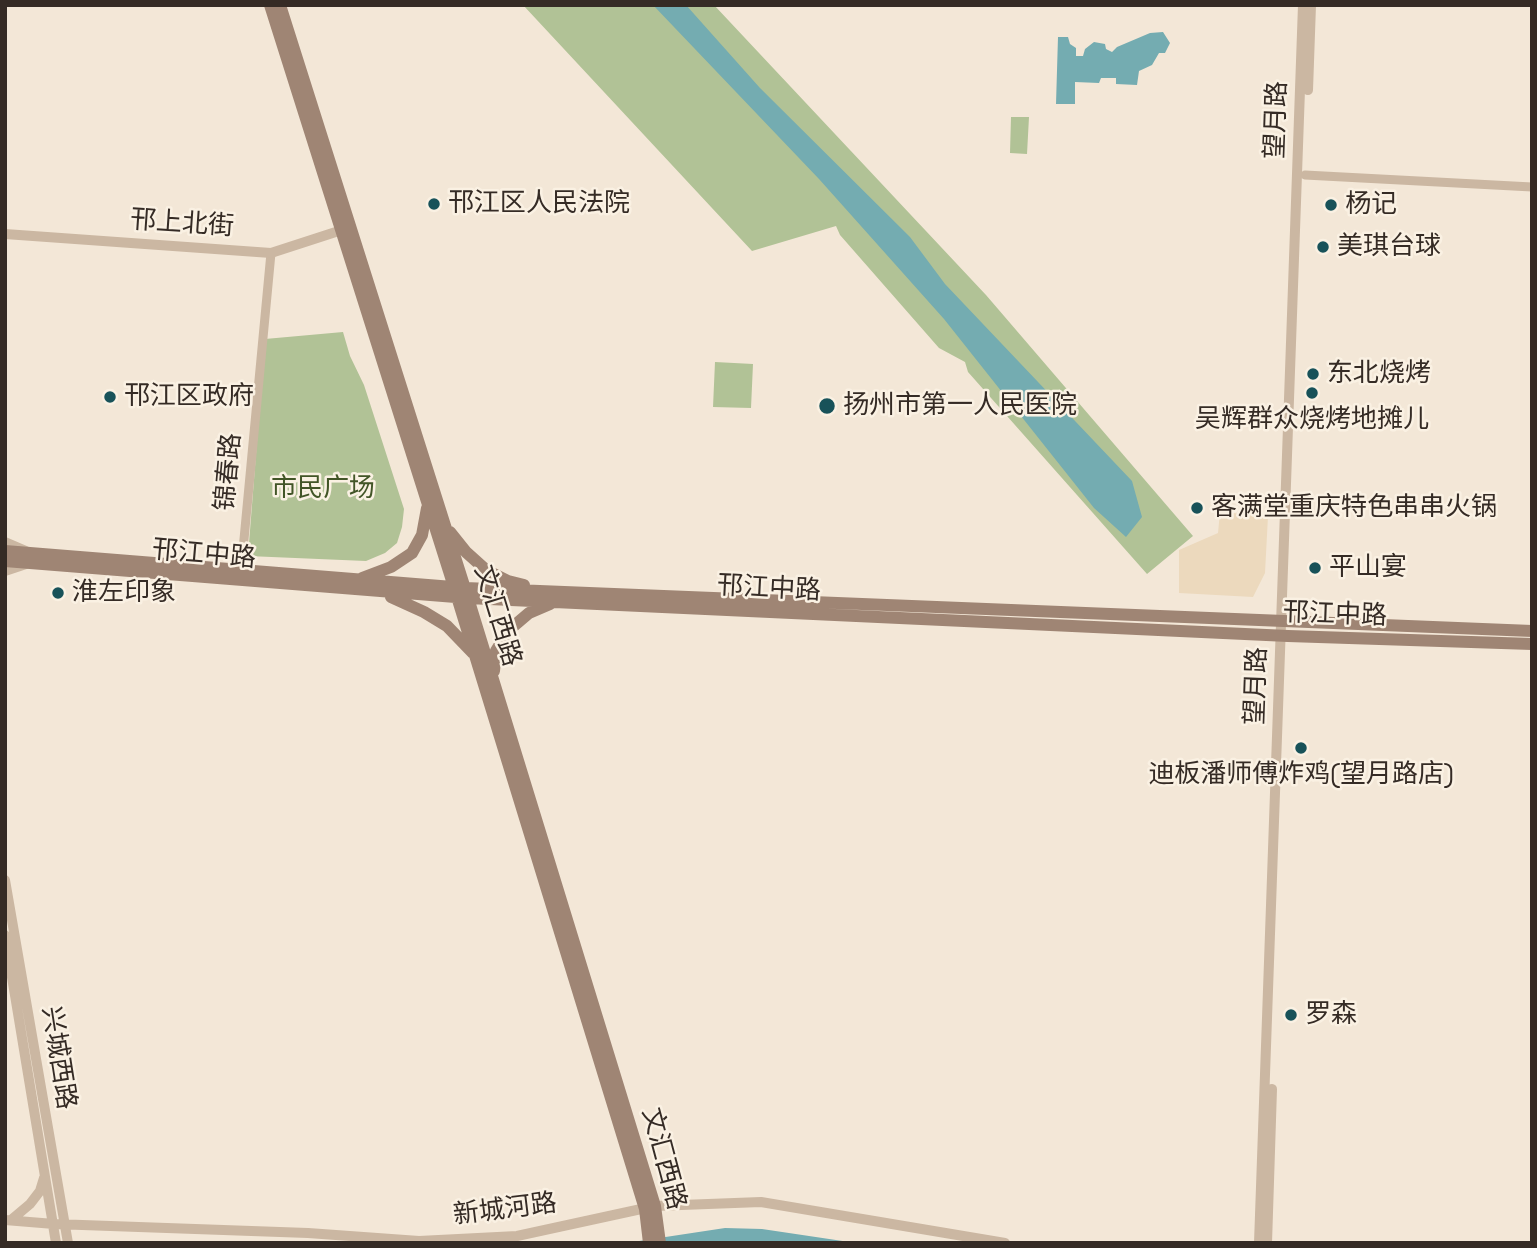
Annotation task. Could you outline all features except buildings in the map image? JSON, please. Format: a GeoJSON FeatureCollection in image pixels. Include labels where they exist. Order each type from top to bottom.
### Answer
{"type":"FeatureCollection","features":[{"type":"Feature","properties":{"kind":"main road","name":"文汇西路"},"geometry":{"type":"LineString","coordinates":[[270,5],[445,525],[475,654],[650,1207]]}},
{"type":"Feature","properties":{"kind":"main road","name":"文汇西路"},"geometry":{"type":"LineString","coordinates":[[280,5],[427,504],[493,678],[650,1207],[654,1237]]}},
{"type":"Feature","properties":{"kind":"main road"},"geometry":{"type":"LineString","coordinates":[[358,579],[391,567],[412,553],[422,535],[427,504]]}},
{"type":"Feature","properties":{"kind":"main road"},"geometry":{"type":"LineString","coordinates":[[445,525],[466,552],[486,570],[553,597]]}},
{"type":"Feature","properties":{"kind":"main road","name":"邗江中路"},"geometry":{"type":"LineString","coordinates":[[5,551],[29,558],[381,592],[461,593],[1285,629],[1532,644]]}},
{"type":"Feature","properties":{"kind":"main road","name":"邗江中路"},"geometry":{"type":"LineString","coordinates":[[5,561],[29,558],[358,579],[461,593]]}},
{"type":"Feature","properties":{"kind":"main road"},"geometry":{"type":"LineString","coordinates":[[381,592],[425,612],[447,626],[475,654]]}},
{"type":"Feature","properties":{"kind":"main road"},"geometry":{"type":"LineString","coordinates":[[493,678],[496,651],[509,630],[553,597]]}},
{"type":"Feature","properties":{"kind":"main road","name":"邗江中路"},"geometry":{"type":"LineString","coordinates":[[1285,629],[1532,631]]}},
{"type":"Feature","properties":{"kind":"street","name":"望月路"},"geometry":{"type":"LineString","coordinates":[[1267,1243],[1303,5]]}},
{"type":"Feature","properties":{"kind":"street","name":"望月路"},"geometry":{"type":"LineString","coordinates":[[1259,1243],[1311,5]]}},
{"type":"Feature","properties":{"kind":"street"},"geometry":{"type":"LineString","coordinates":[[1305,174],[1532,187]]}},
{"type":"Feature","properties":{"kind":"street","name":"邗上北街"},"geometry":{"type":"LineString","coordinates":[[5,234],[271,253],[345,229]]}},
{"type":"Feature","properties":{"kind":"street","name":"锦春路"},"geometry":{"type":"LineString","coordinates":[[241,571],[271,253]]}},
{"type":"Feature","properties":{"kind":"street"},"geometry":{"type":"LineString","coordinates":[[5,542],[29,558],[5,571]]}},
{"type":"Feature","properties":{"kind":"street","name":"兴城西路"},"geometry":{"type":"LineString","coordinates":[[5,880],[58,1224],[56,1242]]}},
{"type":"Feature","properties":{"kind":"street","name":"兴城西路"},"geometry":{"type":"LineString","coordinates":[[5,935],[45,1172],[58,1224],[68,1242]]}},
{"type":"Feature","properties":{"kind":"street"},"geometry":{"type":"LineString","coordinates":[[8,1220],[30,1204],[40,1191],[45,1172]]}},
{"type":"Feature","properties":{"kind":"street","name":"新城河路"},"geometry":{"type":"LineString","coordinates":[[8,1220],[307,1233],[419,1241],[517,1236],[650,1207],[761,1202],[1005,1243]]}},
{"type":"Feature","properties":{"kind":"green space"},"geometry":{"type":"Polygon","coordinates":[[[523,5],[714,5],[986,295],[1193,536],[1147,574],[968,372],[965,362],[939,348],[840,235],[836,226],[752,251],[523,5]]]}},
{"type":"Feature","properties":{"kind":"green space"},"geometry":{"type":"Polygon","coordinates":[[[1011,117],[1029,117],[1027,154],[1010,153],[1011,117]]]}},
{"type":"Feature","properties":{"kind":"green space","name":"市民广场"},"geometry":{"type":"Polygon","coordinates":[[[343,332],[350,356],[364,385],[404,509],[397,543],[385,553],[366,561],[248,556],[265,339],[343,332]]]}},
{"type":"Feature","properties":{"kind":"green space"},"geometry":{"type":"Polygon","coordinates":[[[715,362],[753,364],[751,408],[713,407],[715,362]]]}},
{"type":"Feature","properties":{"kind":"shaded area"},"geometry":{"type":"Polygon","coordinates":[[[1220,512],[1268,516],[1265,573],[1253,597],[1179,593],[1179,550],[1218,533],[1220,512]]]}},
{"type":"Feature","properties":{"kind":"water"},"geometry":{"type":"Polygon","coordinates":[[[653,5],[686,5],[760,88],[910,237],[945,284],[1132,481],[1142,517],[1126,537],[1094,508],[944,319],[819,179],[653,5]]]}},
{"type":"Feature","properties":{"kind":"water"},"geometry":{"type":"Polygon","coordinates":[[[1163,32],[1170,43],[1165,53],[1159,53],[1152,65],[1139,71],[1137,85],[1116,84],[1116,78],[1101,78],[1099,83],[1075,82],[1075,104],[1056,104],[1058,37],[1068,37],[1070,44],[1076,48],[1076,56],[1083,56],[1085,49],[1094,42],[1105,44],[1106,49],[1112,52],[1117,47],[1150,33],[1163,32]]]}},
{"type":"Feature","properties":{"kind":"water"},"geometry":{"type":"Polygon","coordinates":[[[725,1228],[762,1229],[856,1243],[626,1243],[725,1228]]]}},
{"type":"Feature","properties":{"kind":"place","name":"邗江区人民法院"},"geometry":{"type":"Point","coordinates":[434,204]}},
{"type":"Feature","properties":{"kind":"place","name":"杨记"},"geometry":{"type":"Point","coordinates":[1331,205]}},
{"type":"Feature","properties":{"kind":"place","name":"美琪台球"},"geometry":{"type":"Point","coordinates":[1323,247]}},
{"type":"Feature","properties":{"kind":"place","name":"东北烧烤"},"geometry":{"type":"Point","coordinates":[1313,374]}},
{"type":"Feature","properties":{"kind":"place","name":"吴辉群众烧烤地摊儿"},"geometry":{"type":"Point","coordinates":[1312,393]}},
{"type":"Feature","properties":{"kind":"place","name":"邗江区政府"},"geometry":{"type":"Point","coordinates":[110,397]}},
{"type":"Feature","properties":{"kind":"place","name":"扬州市第一人民医院"},"geometry":{"type":"Point","coordinates":[827,406]}},
{"type":"Feature","properties":{"kind":"place","name":"客满堂重庆特色串串火锅"},"geometry":{"type":"Point","coordinates":[1197,508]}},
{"type":"Feature","properties":{"kind":"place","name":"平山宴"},"geometry":{"type":"Point","coordinates":[1315,568]}},
{"type":"Feature","properties":{"kind":"place","name":"淮左印象"},"geometry":{"type":"Point","coordinates":[58,593]}},
{"type":"Feature","properties":{"kind":"place","name":"迪板潘师傅炸鸡(望月路店)"},"geometry":{"type":"Point","coordinates":[1301,748]}},
{"type":"Feature","properties":{"kind":"place","name":"罗森"},"geometry":{"type":"Point","coordinates":[1291,1015]}}]}
